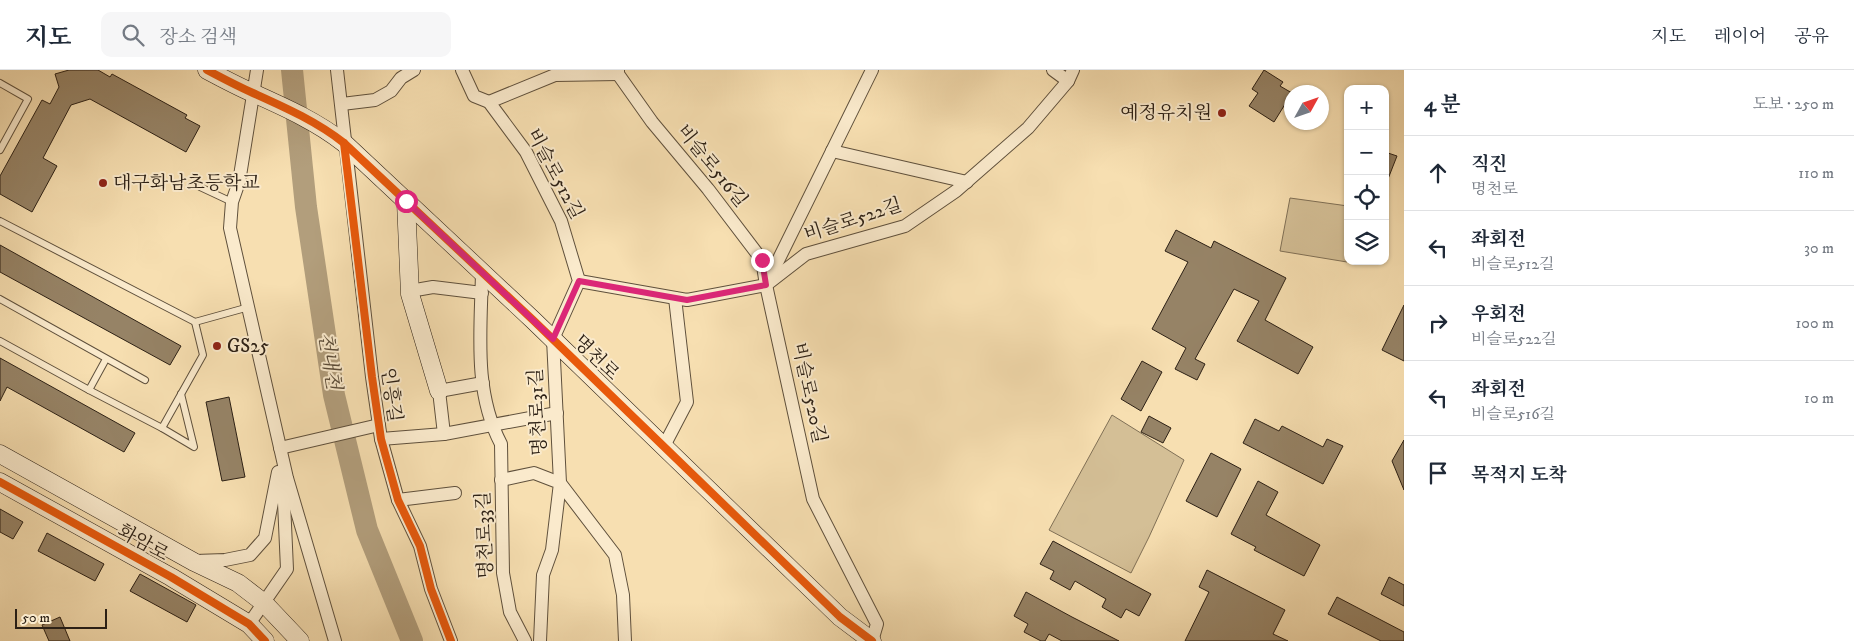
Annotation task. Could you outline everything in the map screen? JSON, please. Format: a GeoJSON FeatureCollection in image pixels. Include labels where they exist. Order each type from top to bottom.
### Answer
{"type":"FeatureCollection","features":[{"type":"Feature","properties":{"kind":"street","name":"명천로"},"geometry":{"type":"LineString","coordinates":[[208,70],[253,93],[274,101],[329,131],[344,142],[553,339],[840,617],[872,641]]}},
{"type":"Feature","properties":{"kind":"street"},"geometry":{"type":"LineString","coordinates":[[257,70],[239,182],[232,202],[230,228],[281,451],[336,641]]}},
{"type":"Feature","properties":{"kind":"street","name":"인흥길"},"geometry":{"type":"LineString","coordinates":[[337,70],[342,104],[344,142],[381,439],[398,500],[420,546],[431,590],[451,641]]}},
{"type":"Feature","properties":{"kind":"street"},"geometry":{"type":"LineString","coordinates":[[342,104],[375,100],[391,91],[398,74],[414,70]]}},
{"type":"Feature","properties":{"kind":"street","name":"비슬로512길"},"geometry":{"type":"LineString","coordinates":[[462,70],[474,96],[489,102],[526,152],[561,221],[579,281]]}},
{"type":"Feature","properties":{"kind":"street"},"geometry":{"type":"LineString","coordinates":[[766,285],[872,70]]}},
{"type":"Feature","properties":{"kind":"street","name":"비슬로522길"},"geometry":{"type":"LineString","coordinates":[[579,281],[687,300],[766,285],[806,254],[906,226],[956,191],[1028,128],[1070,75],[1052,70]]}},
{"type":"Feature","properties":{"kind":"street","name":"비슬로516길"},"geometry":{"type":"LineString","coordinates":[[489,102],[555,75],[618,72],[652,122],[708,189],[762,260],[766,285]]}},
{"type":"Feature","properties":{"kind":"street"},"geometry":{"type":"LineString","coordinates":[[832,151],[967,182]]}},
{"type":"Feature","properties":{"kind":"street"},"geometry":{"type":"LineString","coordinates":[[406,201],[410,290],[439,391],[444,434]]}},
{"type":"Feature","properties":{"kind":"street","name":"명천로33길"},"geometry":{"type":"LineString","coordinates":[[482,272],[480,370],[492,426],[501,444],[503,573],[510,612],[525,641]]}},
{"type":"Feature","properties":{"kind":"street"},"geometry":{"type":"LineString","coordinates":[[553,339],[579,281]]}},
{"type":"Feature","properties":{"kind":"street","name":"비슬로520길"},"geometry":{"type":"LineString","coordinates":[[766,285],[813,499],[877,624],[872,641]]}},
{"type":"Feature","properties":{"kind":"street"},"geometry":{"type":"LineString","coordinates":[[410,290],[433,287],[482,293]]}},
{"type":"Feature","properties":{"kind":"street"},"geometry":{"type":"LineString","coordinates":[[664,446],[686,402],[675,298]]}},
{"type":"Feature","properties":{"kind":"street","name":"명천로31길"},"geometry":{"type":"LineString","coordinates":[[540,641],[543,575],[552,550],[560,483],[553,339]]}},
{"type":"Feature","properties":{"kind":"street"},"geometry":{"type":"LineString","coordinates":[[439,391],[483,383]]}},
{"type":"Feature","properties":{"kind":"street"},"geometry":{"type":"LineString","coordinates":[[381,439],[444,434],[556,413]]}},
{"type":"Feature","properties":{"kind":"street"},"geometry":{"type":"LineString","coordinates":[[281,451],[379,425]]}},
{"type":"Feature","properties":{"kind":"street"},"geometry":{"type":"LineString","coordinates":[[194,562],[225,560],[250,555],[265,538],[281,451]]}},
{"type":"Feature","properties":{"kind":"street"},"geometry":{"type":"LineString","coordinates":[[249,624],[288,569],[281,451]]}},
{"type":"Feature","properties":{"kind":"street","name":"화암로"},"geometry":{"type":"LineString","coordinates":[[0,454],[194,562],[238,582],[264,603],[300,641]]}},
{"type":"Feature","properties":{"kind":"street"},"geometry":{"type":"LineString","coordinates":[[501,480],[534,473],[560,483],[615,555],[624,595],[625,641]]}},
{"type":"Feature","properties":{"kind":"street","name":"화암로"},"geometry":{"type":"LineString","coordinates":[[0,482],[171,577],[249,624],[264,641]]}},
{"type":"Feature","properties":{"kind":"street"},"geometry":{"type":"LineString","coordinates":[[398,500],[456,492]]}},
{"type":"Feature","properties":{"kind":"lane"},"geometry":{"type":"LineString","coordinates":[[0,83],[28,98],[0,150]]}},
{"type":"Feature","properties":{"kind":"lane"},"geometry":{"type":"LineString","coordinates":[[200,187],[232,202]]}},
{"type":"Feature","properties":{"kind":"lane"},"geometry":{"type":"LineString","coordinates":[[0,221],[195,322],[249,307]]}},
{"type":"Feature","properties":{"kind":"lane"},"geometry":{"type":"LineString","coordinates":[[0,299],[145,380]]}},
{"type":"Feature","properties":{"kind":"lane"},"geometry":{"type":"LineString","coordinates":[[162,428],[203,355],[195,322]]}},
{"type":"Feature","properties":{"kind":"lane"},"geometry":{"type":"LineString","coordinates":[[0,341],[194,447],[181,394]]}},
{"type":"Feature","properties":{"kind":"lane"},"geometry":{"type":"LineString","coordinates":[[89,390],[106,358]]}},
{"type":"Feature","properties":{"kind":"shaded area"},"geometry":{"type":"Polygon","coordinates":[[[1290,198],[1344,205],[1344,262],[1280,251],[1290,198]]]}},
{"type":"Feature","properties":{"kind":"shaded area"},"geometry":{"type":"Polygon","coordinates":[[[1112,415],[1184,460],[1131,573],[1049,530],[1112,415]]]}},
{"type":"Feature","properties":{"kind":"building"},"geometry":{"type":"Polygon","coordinates":[[[69,70],[98,70],[110,77],[112,74],[187,115],[185,118],[200,126],[186,152],[90,99],[71,105],[43,158],[57,166],[32,212],[0,194],[0,176],[42,100],[50,104],[59,87],[55,74],[69,70]]]}},
{"type":"Feature","properties":{"kind":"building"},"geometry":{"type":"Polygon","coordinates":[[[1264,70],[1283,82],[1280,86],[1284,88],[1284,106],[1274,122],[1249,106],[1258,93],[1252,89],[1264,70]]]}},
{"type":"Feature","properties":{"kind":"building"},"geometry":{"type":"Polygon","coordinates":[[[1389,153],[1397,156],[1389,176],[1389,153]]]}},
{"type":"Feature","properties":{"kind":"building"},"geometry":{"type":"Polygon","coordinates":[[[1176,230],[1211,248],[1214,241],[1286,278],[1265,320],[1313,347],[1298,374],[1237,341],[1259,301],[1234,289],[1195,359],[1205,364],[1197,380],[1175,369],[1186,348],[1152,329],[1188,262],[1165,251],[1176,230]]]}},
{"type":"Feature","properties":{"kind":"building"},"geometry":{"type":"Polygon","coordinates":[[[0,245],[181,346],[170,365],[0,272],[0,245]]]}},
{"type":"Feature","properties":{"kind":"building"},"geometry":{"type":"Polygon","coordinates":[[[1404,305],[1404,361],[1382,350],[1404,305]]]}},
{"type":"Feature","properties":{"kind":"building"},"geometry":{"type":"Polygon","coordinates":[[[0,358],[135,433],[124,452],[7,387],[0,401],[0,358]]]}},
{"type":"Feature","properties":{"kind":"building"},"geometry":{"type":"Polygon","coordinates":[[[1142,361],[1162,372],[1141,411],[1121,399],[1142,361]]]}},
{"type":"Feature","properties":{"kind":"building"},"geometry":{"type":"Polygon","coordinates":[[[229,397],[245,477],[222,481],[206,402],[229,397]]]}},
{"type":"Feature","properties":{"kind":"building"},"geometry":{"type":"Polygon","coordinates":[[[1149,416],[1171,428],[1163,443],[1141,432],[1149,416]]]}},
{"type":"Feature","properties":{"kind":"building"},"geometry":{"type":"Polygon","coordinates":[[[1255,419],[1279,431],[1282,426],[1323,447],[1327,439],[1343,446],[1323,484],[1243,443],[1255,419]]]}},
{"type":"Feature","properties":{"kind":"building"},"geometry":{"type":"Polygon","coordinates":[[[1404,440],[1404,490],[1392,461],[1404,440]]]}},
{"type":"Feature","properties":{"kind":"building"},"geometry":{"type":"Polygon","coordinates":[[[1211,453],[1241,469],[1217,517],[1186,501],[1211,453]]]}},
{"type":"Feature","properties":{"kind":"building"},"geometry":{"type":"Polygon","coordinates":[[[1258,481],[1278,492],[1266,515],[1320,545],[1304,576],[1254,550],[1256,547],[1231,534],[1258,481]]]}},
{"type":"Feature","properties":{"kind":"building"},"geometry":{"type":"Polygon","coordinates":[[[0,509],[23,522],[13,539],[0,532],[0,509]]]}},
{"type":"Feature","properties":{"kind":"building"},"geometry":{"type":"Polygon","coordinates":[[[47,533],[104,564],[95,581],[38,551],[47,533]]]}},
{"type":"Feature","properties":{"kind":"building"},"geometry":{"type":"Polygon","coordinates":[[[1053,541],[1151,594],[1139,616],[1126,609],[1121,618],[1102,607],[1106,599],[1075,581],[1070,590],[1050,579],[1054,571],[1040,564],[1053,541]]]}},
{"type":"Feature","properties":{"kind":"building"},"geometry":{"type":"Polygon","coordinates":[[[1207,570],[1285,610],[1273,634],[1288,641],[1185,641],[1209,592],[1199,587],[1207,570]]]}},
{"type":"Feature","properties":{"kind":"building"},"geometry":{"type":"Polygon","coordinates":[[[140,574],[196,605],[187,622],[130,591],[140,574]]]}},
{"type":"Feature","properties":{"kind":"building"},"geometry":{"type":"Polygon","coordinates":[[[1389,577],[1404,585],[1404,606],[1381,594],[1389,577]]]}},
{"type":"Feature","properties":{"kind":"building"},"geometry":{"type":"Polygon","coordinates":[[[1026,592],[1119,641],[1062,641],[1049,634],[1045,641],[1041,641],[1024,632],[1028,624],[1014,616],[1026,592]]]}},
{"type":"Feature","properties":{"kind":"building"},"geometry":{"type":"Polygon","coordinates":[[[1337,597],[1404,632],[1404,641],[1381,641],[1328,614],[1337,597]]]}},
{"type":"Feature","properties":{"kind":"building"},"geometry":{"type":"Polygon","coordinates":[[[60,617],[70,641],[49,641],[42,625],[60,617]]]}},
{"type":"Feature","properties":{"kind":"waterway","name":"천내천"},"geometry":{"type":"LineString","coordinates":[[292,70],[306,207],[334,395],[367,530],[412,641]]}},
{"type":"Feature","properties":{"kind":"cycle path"},"geometry":{"type":"LineString","coordinates":[[207,70],[300,115],[344,143],[533,320],[840,617],[872,641]]}},
{"type":"Feature","properties":{"kind":"cycle path"},"geometry":{"type":"LineString","coordinates":[[344,143],[381,439],[398,500],[420,546],[431,589],[451,641]]}},
{"type":"Feature","properties":{"kind":"cycle path"},"geometry":{"type":"LineString","coordinates":[[0,482],[171,577],[249,624],[265,641]]}},
{"type":"Feature","properties":{"kind":"place","name":"예정유치원"},"geometry":{"type":"Point","coordinates":[1222,113]}},
{"type":"Feature","properties":{"kind":"place","name":"대구화남초등학교"},"geometry":{"type":"Point","coordinates":[103,183]}},
{"type":"Feature","properties":{"kind":"place","name":"GS25"},"geometry":{"type":"Point","coordinates":[217,346]}},
{"type":"Feature","properties":{"kind":"route"},"geometry":{"type":"LineString","coordinates":[[406,201],[553,339],[579,281],[687,300],[766,285],[762,260]]}}]}
